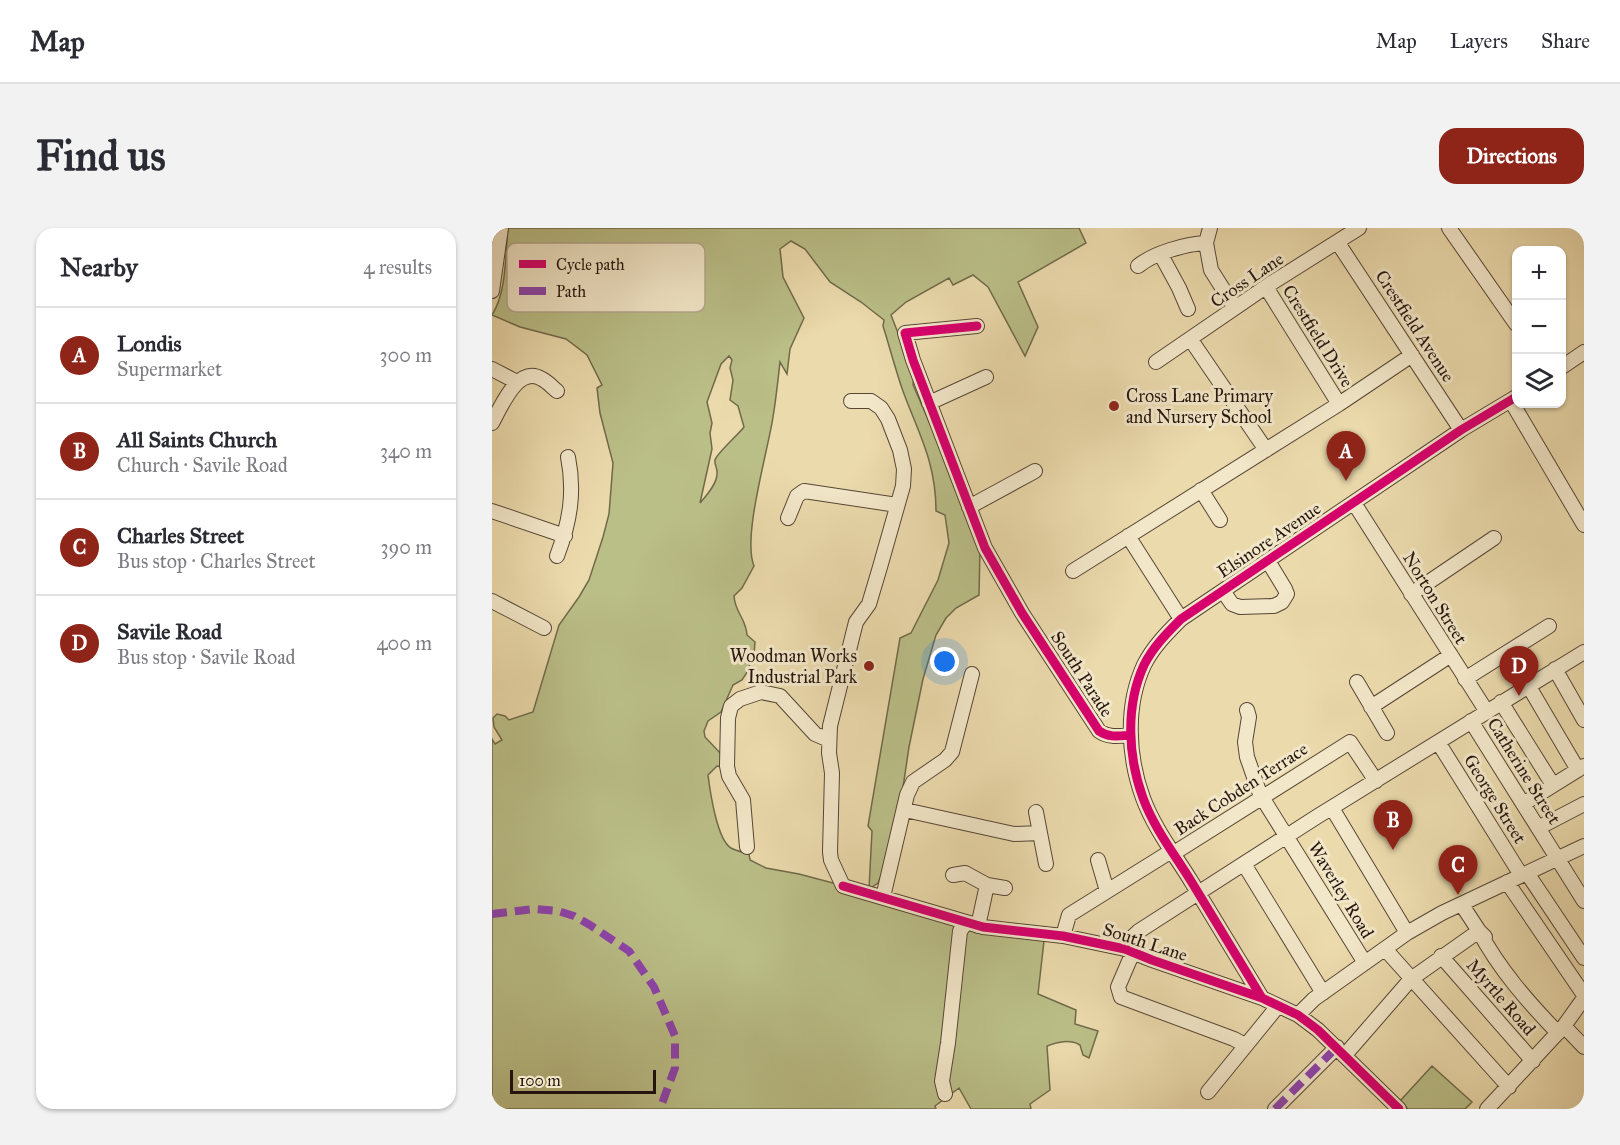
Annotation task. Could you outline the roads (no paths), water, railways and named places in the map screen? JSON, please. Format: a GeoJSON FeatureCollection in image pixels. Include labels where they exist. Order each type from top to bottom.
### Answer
{"type":"FeatureCollection","features":[{"type":"Feature","properties":{"kind":"street"},"geometry":{"type":"LineString","coordinates":[[492,291],[501,228]]}},
{"type":"Feature","properties":{"kind":"street"},"geometry":{"type":"LineString","coordinates":[[1210,228],[1206,243],[1212,270],[1235,308]]}},
{"type":"Feature","properties":{"kind":"street","name":"Cross Lane"},"geometry":{"type":"LineString","coordinates":[[1156,362],[1341,236],[1359,228]]}},
{"type":"Feature","properties":{"kind":"street"},"geometry":{"type":"LineString","coordinates":[[1449,228],[1512,318]]}},
{"type":"Feature","properties":{"kind":"street","name":"Crestfield Avenue"},"geometry":{"type":"LineString","coordinates":[[1341,236],[1412,355],[1461,430]]}},
{"type":"Feature","properties":{"kind":"street"},"geometry":{"type":"LineString","coordinates":[[1188,309],[1179,288],[1147,256],[1190,244],[1206,243]]}},
{"type":"Feature","properties":{"kind":"street","name":"Crestfield Drive"},"geometry":{"type":"LineString","coordinates":[[1266,287],[1340,404]]}},
{"type":"Feature","properties":{"kind":"street","name":"South Parade"},"geometry":{"type":"LineString","coordinates":[[977,326],[905,333],[929,404],[985,548],[1022,613],[1099,731],[1106,736],[1131,735]]}},
{"type":"Feature","properties":{"kind":"street"},"geometry":{"type":"LineString","coordinates":[[1191,340],[1266,450]]}},
{"type":"Feature","properties":{"kind":"street"},"geometry":{"type":"LineString","coordinates":[[1073,571],[1340,404],[1412,355]]}},
{"type":"Feature","properties":{"kind":"street"},"geometry":{"type":"LineString","coordinates":[[1566,365],[1583,355]]}},
{"type":"Feature","properties":{"kind":"street"},"geometry":{"type":"LineString","coordinates":[[492,369],[517,382]]}},
{"type":"Feature","properties":{"kind":"street"},"geometry":{"type":"LineString","coordinates":[[492,423],[517,382],[530,376],[541,378],[557,391]]}},
{"type":"Feature","properties":{"kind":"street"},"geometry":{"type":"LineString","coordinates":[[929,404],[986,377]]}},
{"type":"Feature","properties":{"kind":"street","name":"Elsinore Avenue"},"geometry":{"type":"LineString","coordinates":[[1131,735],[1132,705],[1137,682],[1159,641],[1181,619],[1461,430],[1512,400]]}},
{"type":"Feature","properties":{"kind":"street"},"geometry":{"type":"LineString","coordinates":[[747,847],[743,800],[726,766],[728,718],[731,706],[740,699],[761,692],[780,696],[815,734],[829,740],[830,726],[856,622],[869,604],[903,486],[904,469],[900,450],[888,419],[881,408],[871,401],[851,401]]}},
{"type":"Feature","properties":{"kind":"street"},"geometry":{"type":"LineString","coordinates":[[1519,408],[1584,525]]}},
{"type":"Feature","properties":{"kind":"street"},"geometry":{"type":"LineString","coordinates":[[557,556],[570,517],[572,494],[568,457]]}},
{"type":"Feature","properties":{"kind":"street"},"geometry":{"type":"LineString","coordinates":[[969,507],[1035,471]]}},
{"type":"Feature","properties":{"kind":"street"},"geometry":{"type":"LineString","coordinates":[[1201,490],[1220,520]]}},
{"type":"Feature","properties":{"kind":"street"},"geometry":{"type":"LineString","coordinates":[[788,519],[797,496],[804,491],[897,506]]}},
{"type":"Feature","properties":{"kind":"street","name":"Norton Street"},"geometry":{"type":"LineString","coordinates":[[1354,503],[1487,712]]}},
{"type":"Feature","properties":{"kind":"street"},"geometry":{"type":"LineString","coordinates":[[492,511],[565,536]]}},
{"type":"Feature","properties":{"kind":"street"},"geometry":{"type":"LineString","coordinates":[[1128,536],[1181,619]]}},
{"type":"Feature","properties":{"kind":"street"},"geometry":{"type":"LineString","coordinates":[[1412,594],[1494,538]]}},
{"type":"Feature","properties":{"kind":"street","name":"Elsinore Avenue"},"geometry":{"type":"LineString","coordinates":[[1223,591],[1232,604],[1240,607],[1275,606],[1282,602],[1287,594],[1268,561]]}},
{"type":"Feature","properties":{"kind":"street"},"geometry":{"type":"LineString","coordinates":[[496,603],[544,628]]}},
{"type":"Feature","properties":{"kind":"street"},"geometry":{"type":"LineString","coordinates":[[1466,679],[1549,626]]}},
{"type":"Feature","properties":{"kind":"street"},"geometry":{"type":"LineString","coordinates":[[1245,1045],[1121,997],[1118,987],[1129,951],[1126,942],[1139,931],[1332,808],[1584,652]]}},
{"type":"Feature","properties":{"kind":"street"},"geometry":{"type":"LineString","coordinates":[[1371,707],[1451,656]]}},
{"type":"Feature","properties":{"kind":"street"},"geometry":{"type":"LineString","coordinates":[[1555,669],[1584,720]]}},
{"type":"Feature","properties":{"kind":"street"},"geometry":{"type":"LineString","coordinates":[[883,897],[913,782],[945,760],[952,752],[972,674]]}},
{"type":"Feature","properties":{"kind":"street"},"geometry":{"type":"LineString","coordinates":[[1357,682],[1387,733]]}},
{"type":"Feature","properties":{"kind":"street"},"geometry":{"type":"LineString","coordinates":[[1523,804],[1581,768],[1528,685]]}},
{"type":"Feature","properties":{"kind":"street"},"geometry":{"type":"LineString","coordinates":[[1501,702],[1553,785]]}},
{"type":"Feature","properties":{"kind":"street","name":"Waverley Road"},"geometry":{"type":"LineString","coordinates":[[1247,710],[1249,717],[1245,742],[1252,776],[1263,798],[1365,963]]}},
{"type":"Feature","properties":{"kind":"street","name":"Catherine Street"},"geometry":{"type":"LineString","coordinates":[[1471,722],[1584,901]]}},
{"type":"Feature","properties":{"kind":"street"},"geometry":{"type":"LineString","coordinates":[[1131,735],[1133,758],[1143,800],[1262,998]]}},
{"type":"Feature","properties":{"kind":"street","name":"South Lane"},"geometry":{"type":"LineString","coordinates":[[829,740],[832,773],[831,860],[843,886],[972,924],[1063,936],[1129,951],[1262,998],[1298,1016],[1341,1051],[1399,1109]]}},
{"type":"Feature","properties":{"kind":"street","name":"Back Cobden Terrace"},"geometry":{"type":"LineString","coordinates":[[1063,936],[1069,915],[1165,855],[1174,853],[1350,742],[1376,781]]}},
{"type":"Feature","properties":{"kind":"street","name":"George Street"},"geometry":{"type":"LineString","coordinates":[[1438,742],[1524,874],[1584,958]]}},
{"type":"Feature","properties":{"kind":"street"},"geometry":{"type":"LineString","coordinates":[[1538,828],[1584,804]]}},
{"type":"Feature","properties":{"kind":"street"},"geometry":{"type":"LineString","coordinates":[[1332,808],[1407,933]]}},
{"type":"Feature","properties":{"kind":"street"},"geometry":{"type":"LineString","coordinates":[[905,810],[1014,834],[1040,833]]}},
{"type":"Feature","properties":{"kind":"street"},"geometry":{"type":"LineString","coordinates":[[1036,812],[1046,864]]}},
{"type":"Feature","properties":{"kind":"street"},"geometry":{"type":"LineString","coordinates":[[1298,1016],[1323,993],[1407,933],[1442,913],[1584,846]]}},
{"type":"Feature","properties":{"kind":"street"},"geometry":{"type":"LineString","coordinates":[[1098,860],[1107,891]]}},
{"type":"Feature","properties":{"kind":"street"},"geometry":{"type":"LineString","coordinates":[[1244,864],[1323,993]]}},
{"type":"Feature","properties":{"kind":"street"},"geometry":{"type":"LineString","coordinates":[[953,875],[965,873],[980,879],[987,885],[1005,888]]}},
{"type":"Feature","properties":{"kind":"street"},"geometry":{"type":"LineString","coordinates":[[1487,1109],[1561,1030],[1584,996],[1508,882]]}},
{"type":"Feature","properties":{"kind":"street"},"geometry":{"type":"LineString","coordinates":[[945,1094],[942,1081],[960,931],[972,924],[987,885]]}},
{"type":"Feature","properties":{"kind":"street"},"geometry":{"type":"LineString","coordinates":[[1462,905],[1479,931],[1493,944],[1561,1030],[1584,1047]]}},
{"type":"Feature","properties":{"kind":"street"},"geometry":{"type":"LineString","coordinates":[[1272,1106],[1341,1051],[1411,979],[1479,931]]}},
{"type":"Feature","properties":{"kind":"street"},"geometry":{"type":"LineString","coordinates":[[1385,949],[1509,1087]]}},
{"type":"Feature","properties":{"kind":"street","name":"Myrtle Road"},"geometry":{"type":"LineString","coordinates":[[1441,956],[1533,1061]]}},
{"type":"Feature","properties":{"kind":"street"},"geometry":{"type":"LineString","coordinates":[[1208,1092],[1278,1006]]}},
{"type":"Feature","properties":{"kind":"place","name":"Cross Lane Primary and Nursery School"},"geometry":{"type":"Point","coordinates":[1114,406]}},
{"type":"Feature","properties":{"kind":"place","name":"Londis"},"geometry":{"type":"Point","coordinates":[1346,481]}},
{"type":"Feature","properties":{"kind":"place","name":"Woodman Works Industrial Park"},"geometry":{"type":"Point","coordinates":[869,666]}},
{"type":"Feature","properties":{"kind":"place","name":"Savile Road"},"geometry":{"type":"Point","coordinates":[1519,696]}},
{"type":"Feature","properties":{"kind":"place","name":"All Saints Church"},"geometry":{"type":"Point","coordinates":[1393,850]}},
{"type":"Feature","properties":{"kind":"place","name":"Charles Street"},"geometry":{"type":"Point","coordinates":[1458,895]}}]}
